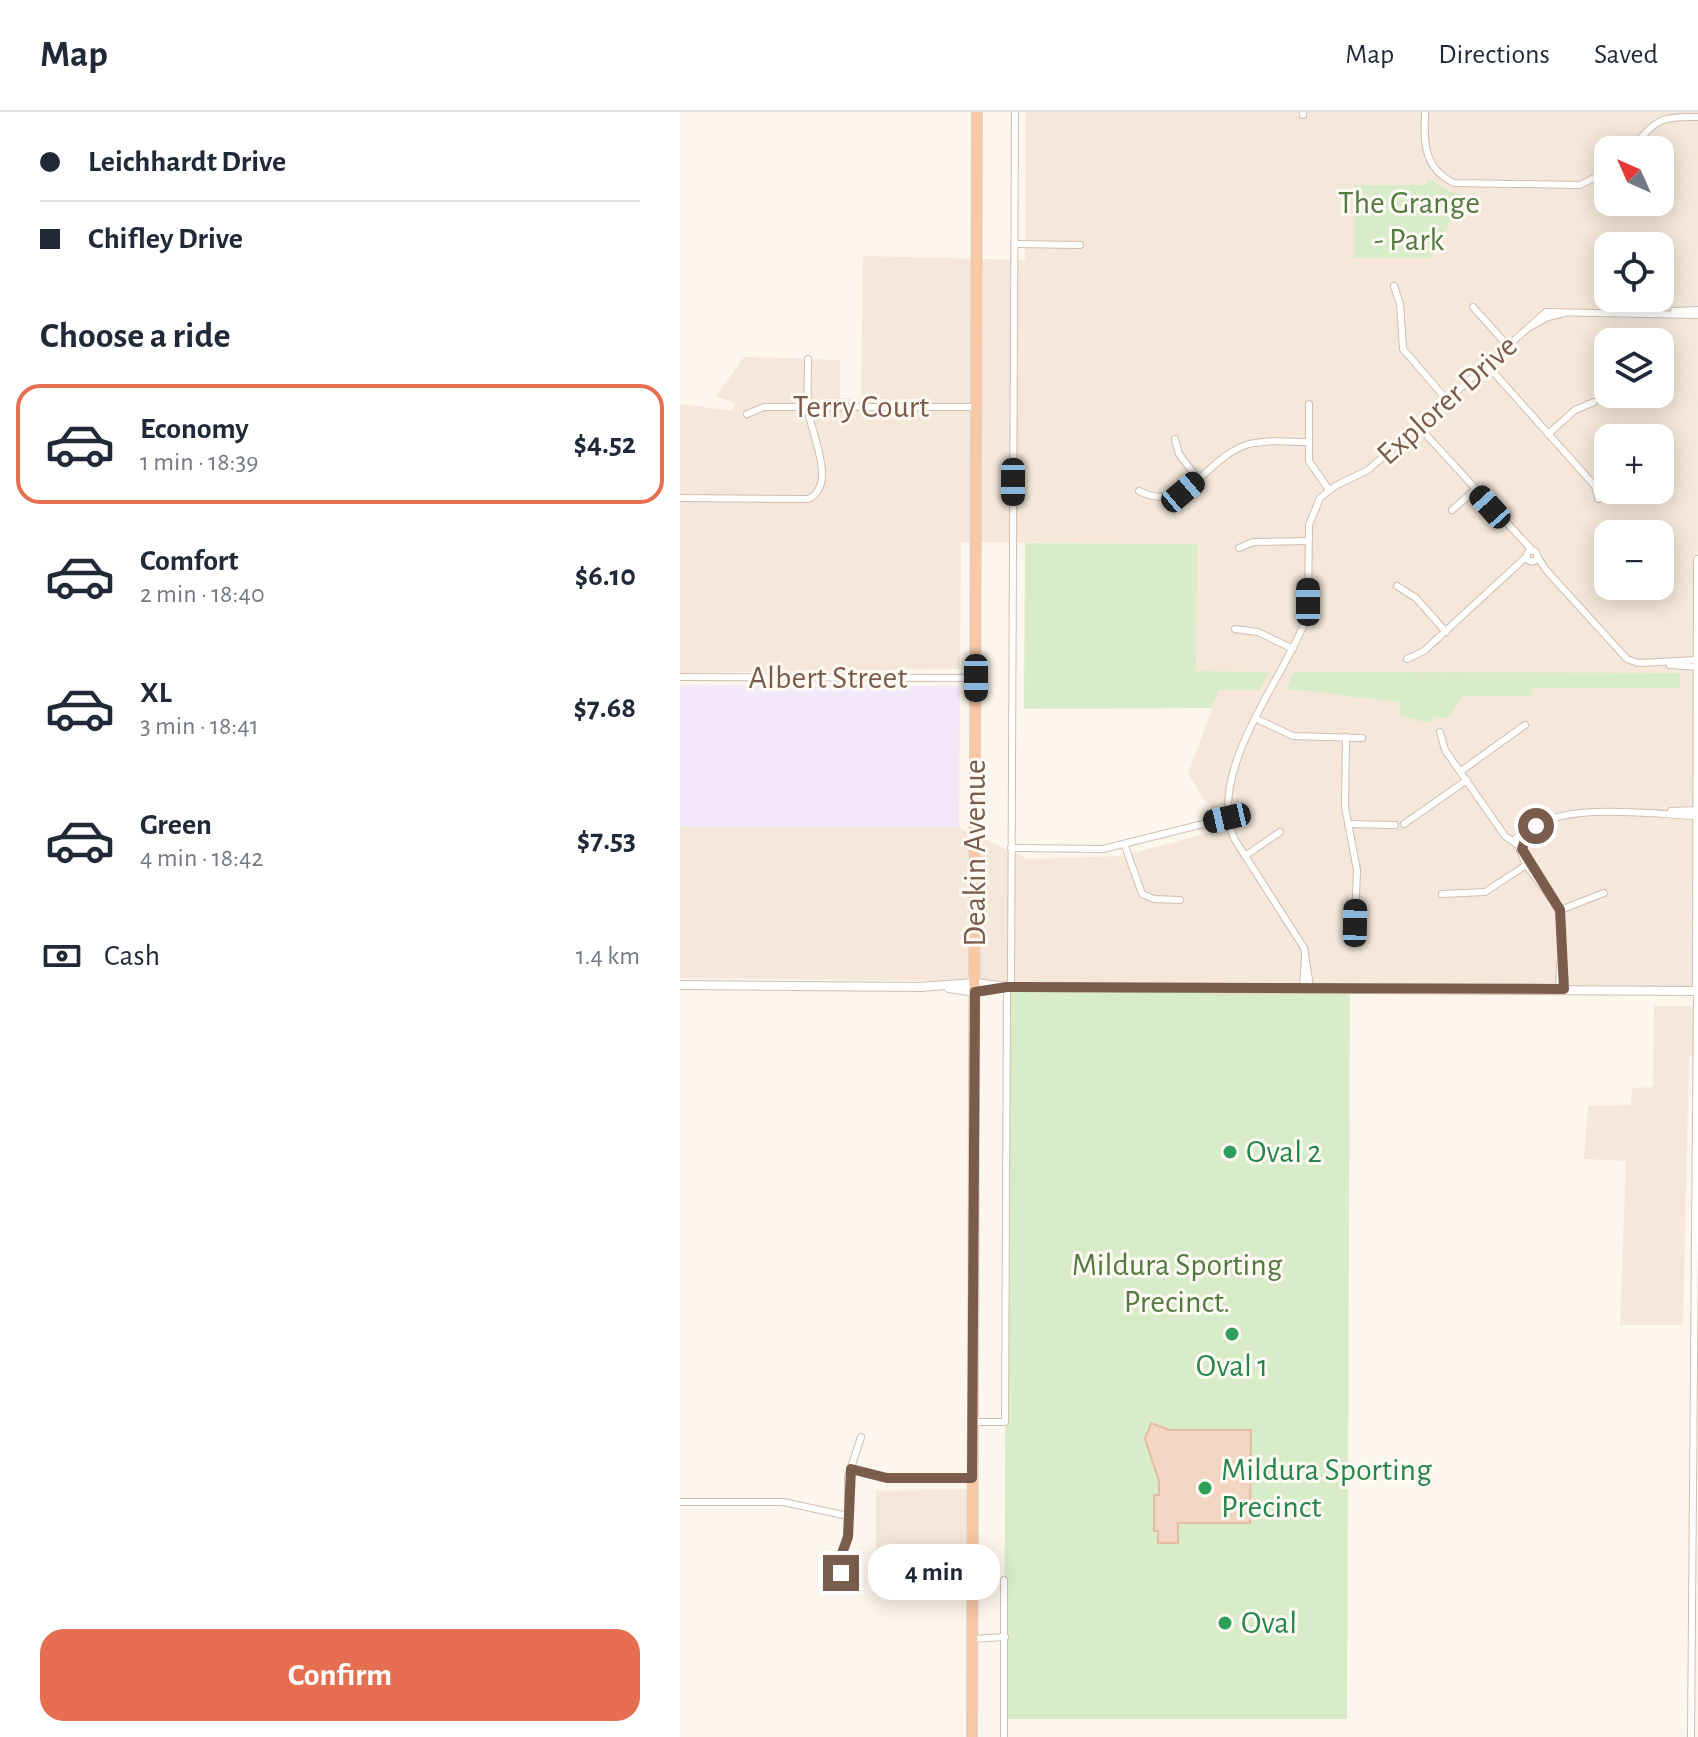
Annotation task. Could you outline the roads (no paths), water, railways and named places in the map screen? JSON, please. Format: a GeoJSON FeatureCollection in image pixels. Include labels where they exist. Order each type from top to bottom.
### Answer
{"type":"FeatureCollection","features":[{"type":"Feature","properties":{"kind":"highway","name":"Deakin Avenue"},"geometry":{"type":"LineString","coordinates":[[972,1737],[977,112]]}},
{"type":"Feature","properties":{"kind":"street","name":"Deakin Avenue"},"geometry":{"type":"LineString","coordinates":[[973,1422],[1005,1422],[1015,112]]}},
{"type":"Feature","properties":{"kind":"street"},"geometry":{"type":"LineString","coordinates":[[1425,112],[1427,155],[1439,175],[1454,183],[1580,185],[1594,178]]}},
{"type":"Feature","properties":{"kind":"street"},"geometry":{"type":"LineString","coordinates":[[1656,121],[1658,112]]}},
{"type":"Feature","properties":{"kind":"street"},"geometry":{"type":"LineString","coordinates":[[1642,136],[1656,121],[1669,117],[1698,117]]}},
{"type":"Feature","properties":{"kind":"street"},"geometry":{"type":"LineString","coordinates":[[1014,244],[1080,245]]}},
{"type":"Feature","properties":{"kind":"street"},"geometry":{"type":"LineString","coordinates":[[1394,286],[1400,304],[1403,349],[1447,400]]}},
{"type":"Feature","properties":{"kind":"street"},"geometry":{"type":"LineString","coordinates":[[1473,307],[1508,346]]}},
{"type":"Feature","properties":{"kind":"street","name":"Explorer Drive"},"geometry":{"type":"LineString","coordinates":[[1329,490],[1368,470],[1525,331],[1548,317],[1570,312],[1698,312]]}},
{"type":"Feature","properties":{"kind":"street"},"geometry":{"type":"LineString","coordinates":[[680,498],[808,499],[816,495],[820,487],[820,449],[808,407],[808,359]]}},
{"type":"Feature","properties":{"kind":"street"},"geometry":{"type":"LineString","coordinates":[[1487,365],[1594,485]]}},
{"type":"Feature","properties":{"kind":"street"},"geometry":{"type":"LineString","coordinates":[[1548,434],[1575,410],[1594,402]]}},
{"type":"Feature","properties":{"kind":"street"},"geometry":{"type":"LineString","coordinates":[[1306,987],[1306,953],[1245,856],[1227,818],[1228,779],[1293,649],[1307,613],[1308,541],[1313,508],[1329,490],[1311,466],[1309,404]]}},
{"type":"Feature","properties":{"kind":"street","name":"Terry Court"},"geometry":{"type":"LineString","coordinates":[[747,414],[764,407],[977,407]]}},
{"type":"Feature","properties":{"kind":"street"},"geometry":{"type":"LineString","coordinates":[[1418,426],[1623,657],[1638,663],[1698,660]]}},
{"type":"Feature","properties":{"kind":"street"},"geometry":{"type":"LineString","coordinates":[[1175,439],[1179,454],[1198,479]]}},
{"type":"Feature","properties":{"kind":"street"},"geometry":{"type":"LineString","coordinates":[[1139,491],[1170,498],[1246,445],[1308,442]]}},
{"type":"Feature","properties":{"kind":"street"},"geometry":{"type":"LineString","coordinates":[[1452,510],[1475,490]]}},
{"type":"Feature","properties":{"kind":"street"},"geometry":{"type":"LineString","coordinates":[[1239,548],[1253,542],[1308,541]]}},
{"type":"Feature","properties":{"kind":"street"},"geometry":{"type":"LineString","coordinates":[[1407,659],[1424,651],[1531,556]]}},
{"type":"Feature","properties":{"kind":"street"},"geometry":{"type":"LineString","coordinates":[[1691,1737],[1698,560]]}},
{"type":"Feature","properties":{"kind":"street"},"geometry":{"type":"LineString","coordinates":[[1397,586],[1416,598],[1446,632]]}},
{"type":"Feature","properties":{"kind":"street"},"geometry":{"type":"LineString","coordinates":[[1235,629],[1258,632],[1293,649]]}},
{"type":"Feature","properties":{"kind":"street"},"geometry":{"type":"LineString","coordinates":[[1659,663],[1698,667]]}},
{"type":"Feature","properties":{"kind":"street","name":"Albert Street"},"geometry":{"type":"LineString","coordinates":[[680,677],[976,678]]}},
{"type":"Feature","properties":{"kind":"street"},"geometry":{"type":"LineString","coordinates":[[1257,719],[1293,736],[1362,738]]}},
{"type":"Feature","properties":{"kind":"street"},"geometry":{"type":"LineString","coordinates":[[1461,771],[1525,725]]}},
{"type":"Feature","properties":{"kind":"street"},"geometry":{"type":"LineString","coordinates":[[1440,732],[1445,750],[1503,830],[1520,843],[1528,864],[1560,910],[1562,989]]}},
{"type":"Feature","properties":{"kind":"street"},"geometry":{"type":"LineString","coordinates":[[1346,737],[1348,824],[1357,870],[1355,923]]}},
{"type":"Feature","properties":{"kind":"street"},"geometry":{"type":"LineString","coordinates":[[1404,824],[1467,780]]}},
{"type":"Feature","properties":{"kind":"street"},"geometry":{"type":"LineString","coordinates":[[1520,843],[1544,822],[1576,813],[1698,813]]}},
{"type":"Feature","properties":{"kind":"street"},"geometry":{"type":"LineString","coordinates":[[1011,848],[1103,849],[1125,846],[1167,831],[1227,818]]}},
{"type":"Feature","properties":{"kind":"street"},"geometry":{"type":"LineString","coordinates":[[1348,824],[1395,825]]}},
{"type":"Feature","properties":{"kind":"street"},"geometry":{"type":"LineString","coordinates":[[1245,856],[1280,832]]}},
{"type":"Feature","properties":{"kind":"street"},"geometry":{"type":"LineString","coordinates":[[1125,846],[1142,894],[1154,899],[1180,900]]}},
{"type":"Feature","properties":{"kind":"street"},"geometry":{"type":"LineString","coordinates":[[1442,894],[1485,892],[1528,864]]}},
{"type":"Feature","properties":{"kind":"street"},"geometry":{"type":"LineString","coordinates":[[1560,910],[1604,893]]}},
{"type":"Feature","properties":{"kind":"street"},"geometry":{"type":"LineString","coordinates":[[680,985],[1697,991]]}},
{"type":"Feature","properties":{"kind":"street"},"geometry":{"type":"LineString","coordinates":[[841,1573],[851,1469],[861,1437]]}},
{"type":"Feature","properties":{"kind":"street"},"geometry":{"type":"LineString","coordinates":[[851,1469],[887,1478],[972,1478]]}},
{"type":"Feature","properties":{"kind":"street"},"geometry":{"type":"LineString","coordinates":[[680,1502],[783,1502],[848,1516]]}},
{"type":"Feature","properties":{"kind":"street"},"geometry":{"type":"LineString","coordinates":[[1004,1580],[1004,1737]]}},
{"type":"Feature","properties":{"kind":"street"},"geometry":{"type":"LineString","coordinates":[[972,1639],[1005,1637]]}},
{"type":"Feature","properties":{"kind":"place","name":"Oval 2"},"geometry":{"type":"Point","coordinates":[1230,1152]}},
{"type":"Feature","properties":{"kind":"place","name":"Oval 1"},"geometry":{"type":"Point","coordinates":[1232,1334]}},
{"type":"Feature","properties":{"kind":"place","name":"Mildura Sporting Precinct"},"geometry":{"type":"Point","coordinates":[1205,1488]}},
{"type":"Feature","properties":{"kind":"place","name":"Oval"},"geometry":{"type":"Point","coordinates":[1225,1623]}},
{"type":"Feature","properties":{"kind":"park label","name":"The Grange - Park"},"geometry":{"type":"Point","coordinates":[1409,222]}},
{"type":"Feature","properties":{"kind":"park label","name":"Mildura Sporting Precinct."},"geometry":{"type":"Point","coordinates":[1177,1284]}}]}
